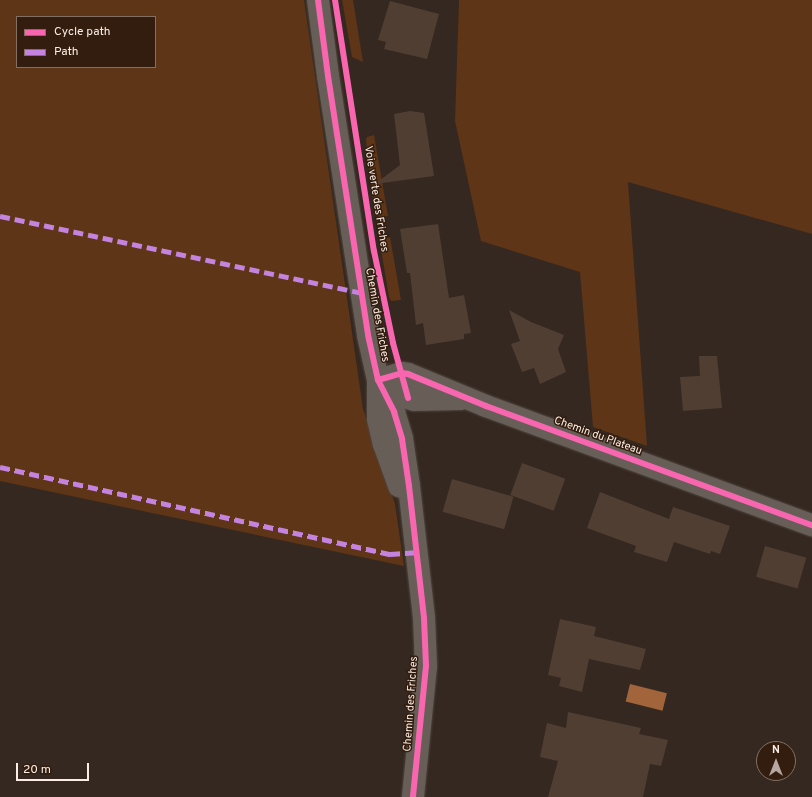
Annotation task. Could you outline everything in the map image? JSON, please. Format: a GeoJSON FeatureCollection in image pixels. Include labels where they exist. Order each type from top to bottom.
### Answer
{"type":"FeatureCollection","features":[{"type":"Feature","properties":{"kind":"street","name":"Chemin des Friches"},"geometry":{"type":"LineString","coordinates":[[318,0],[328,76],[368,335],[378,380],[378,419],[384,444],[400,487],[413,531],[424,618],[426,666],[413,797]]}},
{"type":"Feature","properties":{"kind":"street","name":"Chemin du Plateau"},"geometry":{"type":"LineString","coordinates":[[378,380],[414,400],[462,399],[486,406],[812,525]]}},
{"type":"Feature","properties":{"kind":"shaded area"},"geometry":{"type":"Polygon","coordinates":[[[0,0],[304,0],[363,409],[395,504],[404,566],[0,481],[0,0]]]}},
{"type":"Feature","properties":{"kind":"shaded area"},"geometry":{"type":"Polygon","coordinates":[[[342,0],[353,0],[363,62],[352,57],[342,0]]]}},
{"type":"Feature","properties":{"kind":"shaded area"},"geometry":{"type":"Polygon","coordinates":[[[459,0],[812,0],[812,234],[628,182],[647,446],[593,427],[580,272],[481,241],[455,121],[459,0]]]}},
{"type":"Feature","properties":{"kind":"shaded area"},"geometry":{"type":"Polygon","coordinates":[[[374,135],[388,216],[380,218],[375,213],[366,140],[367,137],[374,135]]]}},
{"type":"Feature","properties":{"kind":"shaded area"},"geometry":{"type":"Polygon","coordinates":[[[390,237],[401,300],[391,301],[389,297],[380,243],[382,239],[390,237]]]}},
{"type":"Feature","properties":{"kind":"shaded area"},"geometry":{"type":"Polygon","coordinates":[[[630,684],[667,693],[663,711],[626,701],[630,684]]]}},
{"type":"Feature","properties":{"kind":"building"},"geometry":{"type":"Polygon","coordinates":[[[390,1],[439,14],[427,59],[384,49],[386,42],[378,40],[390,1]]]}},
{"type":"Feature","properties":{"kind":"building"},"geometry":{"type":"Polygon","coordinates":[[[410,111],[424,113],[434,176],[375,184],[400,165],[394,114],[410,111]]]}},
{"type":"Feature","properties":{"kind":"building"},"geometry":{"type":"Polygon","coordinates":[[[438,224],[449,298],[464,295],[471,333],[464,334],[464,339],[426,345],[423,323],[416,325],[410,273],[407,273],[400,229],[438,224]]]}},
{"type":"Feature","properties":{"kind":"building"},"geometry":{"type":"Polygon","coordinates":[[[509,310],[531,322],[564,335],[558,349],[566,372],[540,384],[534,368],[522,372],[511,344],[520,341],[509,310]]]}},
{"type":"Feature","properties":{"kind":"building"},"geometry":{"type":"Polygon","coordinates":[[[699,356],[717,356],[722,408],[683,411],[680,377],[700,376],[699,356]]]}},
{"type":"Feature","properties":{"kind":"building"},"geometry":{"type":"Polygon","coordinates":[[[522,463],[565,479],[554,511],[510,495],[522,463]]]}},
{"type":"Feature","properties":{"kind":"building"},"geometry":{"type":"Polygon","coordinates":[[[452,479],[514,497],[504,529],[443,512],[452,479]]]}},
{"type":"Feature","properties":{"kind":"building"},"geometry":{"type":"Polygon","coordinates":[[[600,492],[669,519],[673,507],[730,526],[720,554],[711,551],[710,554],[674,542],[667,562],[634,552],[636,546],[587,528],[600,492]]]}},
{"type":"Feature","properties":{"kind":"building"},"geometry":{"type":"Polygon","coordinates":[[[765,546],[806,558],[798,589],[756,577],[765,546]]]}},
{"type":"Feature","properties":{"kind":"building"},"geometry":{"type":"Polygon","coordinates":[[[560,619],[596,627],[594,636],[646,649],[640,670],[589,659],[582,692],[559,686],[561,678],[548,675],[560,619]]]}},
{"type":"Feature","properties":{"kind":"building"},"geometry":{"type":"Polygon","coordinates":[[[568,712],[641,728],[639,734],[668,740],[661,766],[650,764],[643,797],[548,797],[558,761],[540,757],[547,723],[566,728],[568,712]]]}},
{"type":"Feature","properties":{"kind":"marked path"},"geometry":{"type":"LineString","coordinates":[[0,216],[362,293]]}},
{"type":"Feature","properties":{"kind":"marked path"},"geometry":{"type":"LineString","coordinates":[[0,467],[390,554],[416,552]]}},
{"type":"Feature","properties":{"kind":"cycle path"},"geometry":{"type":"LineString","coordinates":[[318,0],[328,76],[368,335],[378,380],[394,412],[402,439],[409,486],[424,618],[426,666],[413,797]]}},
{"type":"Feature","properties":{"kind":"cycle path","name":"Voie verte des Friches"},"geometry":{"type":"LineString","coordinates":[[335,0],[374,251],[393,343],[408,398]]}},
{"type":"Feature","properties":{"kind":"cycle path"},"geometry":{"type":"LineString","coordinates":[[378,380],[402,373],[408,374],[486,406],[812,525]]}}]}
